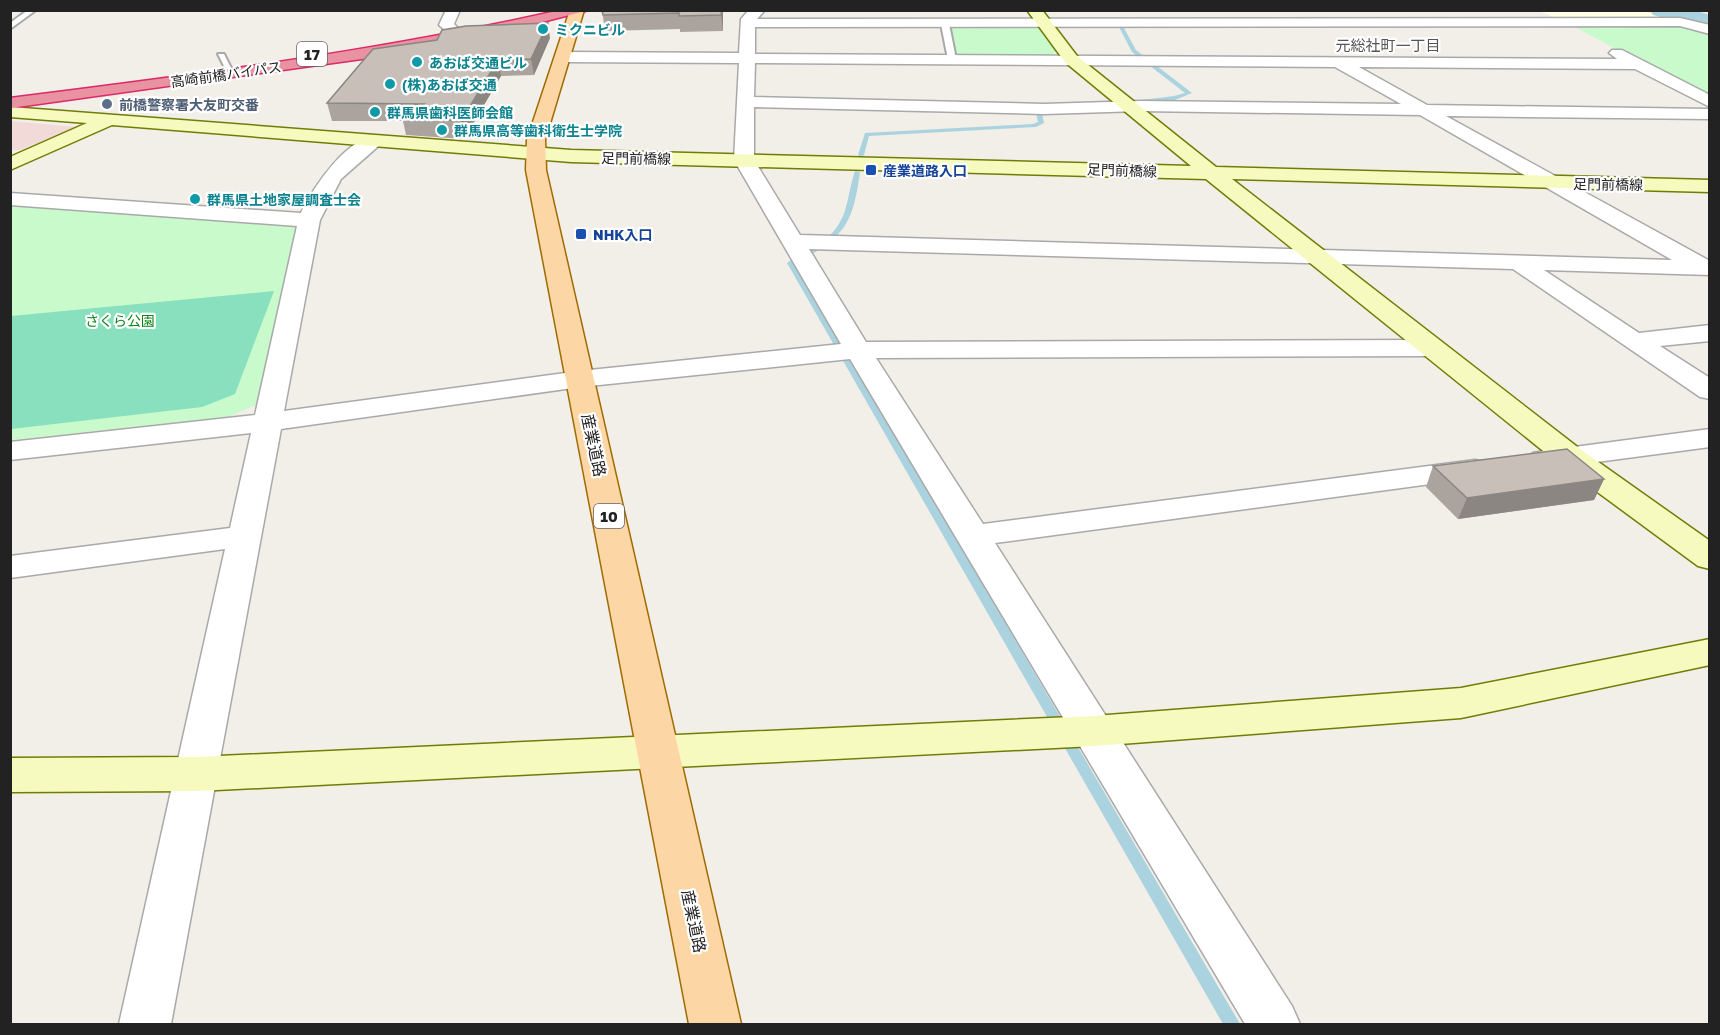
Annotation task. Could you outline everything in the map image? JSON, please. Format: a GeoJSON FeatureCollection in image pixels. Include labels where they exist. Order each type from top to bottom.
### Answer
{"type":"FeatureCollection","features":[{"type":"Feature","properties":{"kind":"highway","name":"高崎前橋バイパス"},"geometry":{"type":"LineString","coordinates":[[10,103],[452,29],[543,10]]}},
{"type":"Feature","properties":{"kind":"highway","name":"高崎前橋バイパス"},"geometry":{"type":"LineString","coordinates":[[10,94],[227,65],[402,46],[579,11]]}},
{"type":"Feature","properties":{"kind":"main road","name":"産業道路"},"geometry":{"type":"LineString","coordinates":[[579,11],[534,154],[715,1024]]}},
{"type":"Feature","properties":{"kind":"street"},"geometry":{"type":"LineString","coordinates":[[452,29],[446,25],[453,10]]}},
{"type":"Feature","properties":{"kind":"street"},"geometry":{"type":"LineString","coordinates":[[1118,10],[1137,24]]}},
{"type":"Feature","properties":{"kind":"street"},"geometry":{"type":"LineString","coordinates":[[1346,10],[1365,24]]}},
{"type":"Feature","properties":{"kind":"street"},"geometry":{"type":"LineString","coordinates":[[1529,10],[1585,36]]}},
{"type":"Feature","properties":{"kind":"street"},"geometry":{"type":"LineString","coordinates":[[1274,1024],[858,350],[744,160],[747,59],[753,17],[945,24],[1039,17],[1137,24],[1680,22],[1710,30]]}},
{"type":"Feature","properties":{"kind":"street"},"geometry":{"type":"LineString","coordinates":[[1039,17],[1071,59],[1210,173],[1569,456],[1710,558]]}},
{"type":"Feature","properties":{"kind":"street"},"geometry":{"type":"LineString","coordinates":[[1271,24],[1706,268]]}},
{"type":"Feature","properties":{"kind":"street"},"geometry":{"type":"LineString","coordinates":[[1604,47],[1710,102]]}},
{"type":"Feature","properties":{"kind":"street"},"geometry":{"type":"LineString","coordinates":[[564,57],[1635,64]]}},
{"type":"Feature","properties":{"kind":"street"},"geometry":{"type":"LineString","coordinates":[[747,102],[1044,109],[1130,106],[1710,114]]}},
{"type":"Feature","properties":{"kind":"street","name":"足門前橋線"},"geometry":{"type":"LineString","coordinates":[[10,112],[534,154],[1710,186]]}},
{"type":"Feature","properties":{"kind":"street"},"geometry":{"type":"LineString","coordinates":[[10,164],[106,121]]}},
{"type":"Feature","properties":{"kind":"street"},"geometry":{"type":"LineString","coordinates":[[145,1024],[270,422],[309,220],[321,192],[335,171],[374,142]]}},
{"type":"Feature","properties":{"kind":"street"},"geometry":{"type":"LineString","coordinates":[[10,199],[309,220]]}},
{"type":"Feature","properties":{"kind":"street"},"geometry":{"type":"LineString","coordinates":[[794,242],[1706,268]]}},
{"type":"Feature","properties":{"kind":"street"},"geometry":{"type":"LineString","coordinates":[[1519,262],[1710,391]]}},
{"type":"Feature","properties":{"kind":"street"},"geometry":{"type":"LineString","coordinates":[[1634,341],[1710,333]]}},
{"type":"Feature","properties":{"kind":"street"},"geometry":{"type":"LineString","coordinates":[[10,451],[270,422],[580,379],[858,350],[1431,348]]}},
{"type":"Feature","properties":{"kind":"street"},"geometry":{"type":"LineString","coordinates":[[974,536],[1710,438]]}},
{"type":"Feature","properties":{"kind":"street"},"geometry":{"type":"LineString","coordinates":[[10,567],[246,536]]}},
{"type":"Feature","properties":{"kind":"street"},"geometry":{"type":"LineString","coordinates":[[10,775],[197,774],[1094,731],[1461,703],[1710,652]]}},
{"type":"Feature","properties":{"kind":"lane"},"geometry":{"type":"LineString","coordinates":[[10,27],[33,10]]}},
{"type":"Feature","properties":{"kind":"lane"},"geometry":{"type":"LineString","coordinates":[[10,17],[26,15]]}},
{"type":"Feature","properties":{"kind":"lane"},"geometry":{"type":"LineString","coordinates":[[945,24],[952,59]]}},
{"type":"Feature","properties":{"kind":"shaded area"},"geometry":{"type":"Polygon","coordinates":[[[1539,11],[1642,11],[1676,19],[1561,20],[1539,11]]]}},
{"type":"Feature","properties":{"kind":"shaded area"},"geometry":{"type":"Polygon","coordinates":[[[11,121],[77,127],[20,150],[11,150],[11,121]]]}},
{"type":"Feature","properties":{"kind":"green space"},"geometry":{"type":"Polygon","coordinates":[[[947,26],[1037,26],[1056,52],[1050,55],[955,55],[947,26]]]}},
{"type":"Feature","properties":{"kind":"green space"},"geometry":{"type":"Polygon","coordinates":[[[1683,26],[1709,32],[1709,99],[1575,27],[1683,26]]]}},
{"type":"Feature","properties":{"kind":"green space","name":"さくら公園"},"geometry":{"type":"Polygon","coordinates":[[[10,204],[288,224],[297,228],[261,403],[228,417],[11,440],[10,204]]]}},
{"type":"Feature","properties":{"kind":"green space"},"geometry":{"type":"Polygon","coordinates":[[[274,291],[235,394],[202,407],[11,429],[11,316],[274,291]]]}},
{"type":"Feature","properties":{"kind":"building"},"geometry":{"type":"Polygon","coordinates":[[[602,10],[722,10],[721,15],[679,16],[679,13],[603,15],[602,10]]]}},
{"type":"Feature","properties":{"kind":"building"},"geometry":{"type":"Polygon","coordinates":[[[548,23],[531,59],[498,60],[461,121],[402,117],[424,104],[327,103],[373,49],[437,40],[442,30],[466,26],[548,23]]]}},
{"type":"Feature","properties":{"kind":"building"},"geometry":{"type":"Polygon","coordinates":[[[1567,449],[1604,479],[1467,498],[1433,466],[1567,449]]]}},
{"type":"Feature","properties":{"kind":"waterway"},"geometry":{"type":"LineString","coordinates":[[1662,10],[1710,23]]}},
{"type":"Feature","properties":{"kind":"waterway"},"geometry":{"type":"LineString","coordinates":[[1695,24],[1709,23]]}},
{"type":"Feature","properties":{"kind":"waterway"},"geometry":{"type":"LineString","coordinates":[[1136,102],[1175,98],[1189,93],[1134,51],[1121,27],[1423,26]]}},
{"type":"Feature","properties":{"kind":"waterway"},"geometry":{"type":"LineString","coordinates":[[861,155],[867,134],[1034,126],[1041,123],[1039,113],[1046,105]]}},
{"type":"Feature","properties":{"kind":"waterway"},"geometry":{"type":"LineString","coordinates":[[857,172],[851,207],[840,229],[821,246],[791,263],[1232,1024]]}},
{"type":"Feature","properties":{"kind":"place","name":"ミクニビル"},"geometry":{"type":"Point","coordinates":[543,29]}},
{"type":"Feature","properties":{"kind":"place","name":"あおば交通ビル"},"geometry":{"type":"Point","coordinates":[417,62]}},
{"type":"Feature","properties":{"kind":"place","name":"(株)あおば交通"},"geometry":{"type":"Point","coordinates":[390,84]}},
{"type":"Feature","properties":{"kind":"place","name":"前橋警察署大友町交番"},"geometry":{"type":"Point","coordinates":[107,104]}},
{"type":"Feature","properties":{"kind":"place","name":"群馬県歯科医師会館"},"geometry":{"type":"Point","coordinates":[375,112]}},
{"type":"Feature","properties":{"kind":"place","name":"群馬県高等歯科衛生士学院"},"geometry":{"type":"Point","coordinates":[442,130]}},
{"type":"Feature","properties":{"kind":"place","name":"産業道路入口"},"geometry":{"type":"Point","coordinates":[871,170]}},
{"type":"Feature","properties":{"kind":"place","name":"群馬県土地家屋調査士会"},"geometry":{"type":"Point","coordinates":[195,199]}},
{"type":"Feature","properties":{"kind":"place","name":"NHK入口"},"geometry":{"type":"Point","coordinates":[581,234]}},
{"type":"Feature","properties":{"kind":"district","name":"元総社町一丁目"},"geometry":{"type":"Point","coordinates":[1388,45]}}]}
